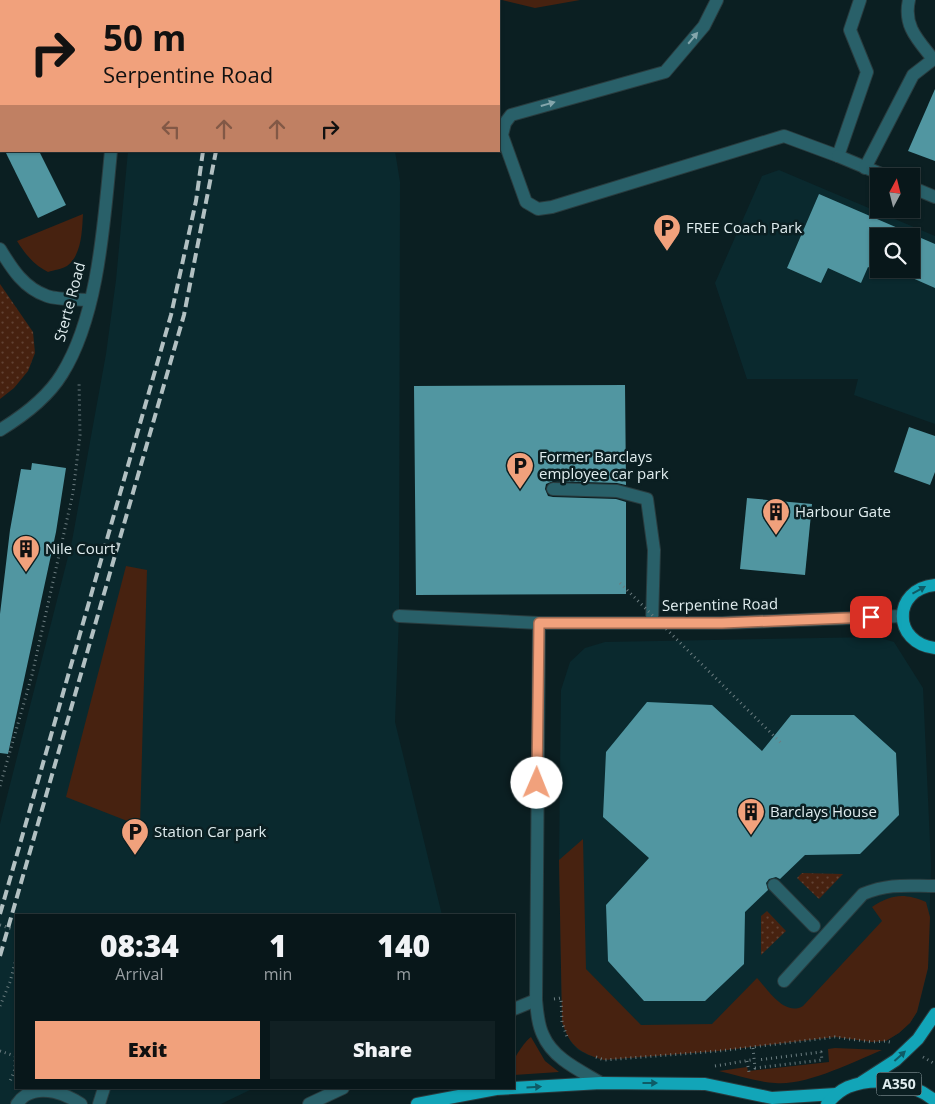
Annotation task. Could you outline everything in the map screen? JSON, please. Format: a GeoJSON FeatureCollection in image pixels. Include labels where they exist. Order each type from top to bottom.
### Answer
{"type":"FeatureCollection","features":[{"type":"Feature","properties":{"kind":"main road"},"geometry":{"type":"LineString","coordinates":[[935,585],[924,586],[910,596],[904,605],[902,616],[904,628],[910,637],[925,647],[935,648]]}},
{"type":"Feature","properties":{"kind":"main road"},"geometry":{"type":"LineString","coordinates":[[860,1083],[896,1060],[918,1039],[935,1014]]}},
{"type":"Feature","properties":{"kind":"main road","name":"A350"},"geometry":{"type":"LineString","coordinates":[[827,1104],[836,1094],[847,1087],[860,1083],[885,1082],[908,1086],[935,1101]]}},
{"type":"Feature","properties":{"kind":"main road","name":"A350"},"geometry":{"type":"LineString","coordinates":[[515,1088],[601,1083],[706,1084],[772,1098],[836,1094]]}},
{"type":"Feature","properties":{"kind":"main road","name":"A350"},"geometry":{"type":"LineString","coordinates":[[417,1104],[496,1089]]}},
{"type":"Feature","properties":{"kind":"street"},"geometry":{"type":"LineString","coordinates":[[716,0],[704,26],[665,72],[511,115],[505,123],[502,135],[526,202],[538,208],[552,207],[784,136],[870,170]]}},
{"type":"Feature","properties":{"kind":"street"},"geometry":{"type":"LineString","coordinates":[[838,156],[867,72],[850,30],[860,0]]}},
{"type":"Feature","properties":{"kind":"street"},"geometry":{"type":"LineString","coordinates":[[865,168],[913,75],[934,58],[913,34],[906,12],[909,0]]}},
{"type":"Feature","properties":{"kind":"street","name":"Sterte Road"},"geometry":{"type":"LineString","coordinates":[[0,430],[38,402],[61,375],[78,343],[90,300],[101,246],[111,152]]}},
{"type":"Feature","properties":{"kind":"street"},"geometry":{"type":"LineString","coordinates":[[920,190],[935,196]]}},
{"type":"Feature","properties":{"kind":"street"},"geometry":{"type":"LineString","coordinates":[[0,249],[26,285],[48,297],[90,300]]}},
{"type":"Feature","properties":{"kind":"street"},"geometry":{"type":"LineString","coordinates":[[553,489],[617,491],[647,499],[654,550],[652,623]]}},
{"type":"Feature","properties":{"kind":"street","name":"Serpentine Road"},"geometry":{"type":"LineString","coordinates":[[399,616],[539,623],[722,623],[902,616]]}},
{"type":"Feature","properties":{"kind":"street"},"geometry":{"type":"LineString","coordinates":[[539,623],[536,1000],[543,1036],[552,1049],[563,1060],[601,1083]]}},
{"type":"Feature","properties":{"kind":"street"},"geometry":{"type":"LineString","coordinates":[[784,981],[863,894],[876,888],[896,884],[935,886]]}},
{"type":"Feature","properties":{"kind":"street"},"geometry":{"type":"LineString","coordinates":[[774,885],[814,926]]}},
{"type":"Feature","properties":{"kind":"street"},"geometry":{"type":"LineString","coordinates":[[515,1009],[536,1000]]}},
{"type":"Feature","properties":{"kind":"street"},"geometry":{"type":"LineString","coordinates":[[99,1104],[104,1089]]}},
{"type":"Feature","properties":{"kind":"street"},"geometry":{"type":"LineString","coordinates":[[309,1104],[341,1089]]}},
{"type":"Feature","properties":{"kind":"street"},"geometry":{"type":"LineString","coordinates":[[17,1104],[26,1095],[39,1091],[65,1095],[81,1104]]}},
{"type":"Feature","properties":{"kind":"path"},"geometry":{"type":"LineString","coordinates":[[0,786],[32,675],[74,493],[80,435],[79,380]]}},
{"type":"Feature","properties":{"kind":"path"},"geometry":{"type":"LineString","coordinates":[[620,583],[782,744]]}},
{"type":"Feature","properties":{"kind":"path"},"geometry":{"type":"LineString","coordinates":[[0,925],[15,930]]}},
{"type":"Feature","properties":{"kind":"path"},"geometry":{"type":"LineString","coordinates":[[0,1006],[10,982],[15,963]]}},
{"type":"Feature","properties":{"kind":"path"},"geometry":{"type":"LineString","coordinates":[[536,1000],[561,998],[562,1022],[570,1041]]}},
{"type":"Feature","properties":{"kind":"path"},"geometry":{"type":"LineString","coordinates":[[588,1055],[604,1060],[753,1048],[835,1037],[872,1042],[886,1041],[908,1048],[935,1064]]}},
{"type":"Feature","properties":{"kind":"path"},"geometry":{"type":"LineString","coordinates":[[753,1048],[755,1068],[822,1060],[821,1052],[758,1060]]}},
{"type":"Feature","properties":{"kind":"path"},"geometry":{"type":"LineString","coordinates":[[0,1051],[15,1056],[15,1069],[8,1088]]}},
{"type":"Feature","properties":{"kind":"path"},"geometry":{"type":"LineString","coordinates":[[715,1066],[749,1061],[749,1072]]}},
{"type":"Feature","properties":{"kind":"shaded area"},"geometry":{"type":"Polygon","coordinates":[[[502,0],[580,0],[535,8],[502,0]]]}},
{"type":"Feature","properties":{"kind":"shaded area"},"geometry":{"type":"Polygon","coordinates":[[[128,152],[395,152],[400,182],[399,616],[395,722],[442,914],[15,914],[15,1089],[252,1089],[221,1104],[0,1104],[0,824],[72,541],[106,354],[116,280],[128,152]]]}},
{"type":"Feature","properties":{"kind":"shaded area"},"geometry":{"type":"Polygon","coordinates":[[[779,170],[870,208],[870,218],[892,218],[916,228],[870,228],[870,278],[920,278],[920,230],[935,236],[935,424],[854,395],[858,379],[747,379],[715,283],[762,176],[779,170]]]}},
{"type":"Feature","properties":{"kind":"shaded area"},"geometry":{"type":"Polygon","coordinates":[[[83,214],[81,235],[76,255],[65,267],[48,272],[30,259],[17,241],[83,214]]]}},
{"type":"Feature","properties":{"kind":"shaded area"},"geometry":{"type":"Polygon","coordinates":[[[0,284],[33,332],[35,353],[28,371],[14,388],[0,399],[0,284]]]}},
{"type":"Feature","properties":{"kind":"shaded area"},"geometry":{"type":"Polygon","coordinates":[[[126,566],[147,570],[140,826],[66,797],[126,566]]]}},
{"type":"Feature","properties":{"kind":"shaded area"},"geometry":{"type":"Polygon","coordinates":[[[877,637],[894,642],[923,688],[931,865],[928,968],[917,1012],[910,1023],[886,1041],[872,1042],[835,1037],[719,1051],[604,1060],[578,1050],[570,1041],[562,1022],[559,860],[561,690],[570,662],[585,648],[605,642],[877,637]]]}},
{"type":"Feature","properties":{"kind":"shaded area"},"geometry":{"type":"Polygon","coordinates":[[[583,839],[586,969],[641,1025],[712,1024],[757,978],[777,1001],[783,1005],[790,1008],[803,1006],[882,921],[872,907],[886,899],[898,896],[911,897],[926,902],[930,917],[928,968],[917,1012],[910,1023],[886,1041],[872,1042],[835,1037],[719,1051],[604,1060],[588,1055],[572,1043],[562,1022],[559,860],[583,839]]]}},
{"type":"Feature","properties":{"kind":"shaded area"},"geometry":{"type":"Polygon","coordinates":[[[802,873],[843,874],[819,899],[797,878],[802,873]]]}},
{"type":"Feature","properties":{"kind":"shaded area"},"geometry":{"type":"Polygon","coordinates":[[[767,911],[786,931],[761,955],[761,916],[767,911]]]}},
{"type":"Feature","properties":{"kind":"shaded area"},"geometry":{"type":"Polygon","coordinates":[[[531,1037],[545,1061],[559,1072],[515,1075],[515,1059],[531,1037]]]}},
{"type":"Feature","properties":{"kind":"shaded area"},"geometry":{"type":"Polygon","coordinates":[[[828,1049],[882,1050],[815,1077],[787,1083],[761,1081],[719,1071],[747,1067],[748,1071],[829,1062],[828,1049]]]}},
{"type":"Feature","properties":{"kind":"building"},"geometry":{"type":"Polygon","coordinates":[[[935,89],[935,161],[908,151],[935,89]]]}},
{"type":"Feature","properties":{"kind":"building"},"geometry":{"type":"Polygon","coordinates":[[[5,152],[40,152],[66,205],[38,218],[5,152]]]}},
{"type":"Feature","properties":{"kind":"building"},"geometry":{"type":"Polygon","coordinates":[[[819,194],[870,216],[870,218],[875,218],[898,228],[870,228],[870,268],[868,267],[861,283],[828,268],[821,283],[787,268],[819,194]]]}},
{"type":"Feature","properties":{"kind":"building"},"geometry":{"type":"Polygon","coordinates":[[[920,238],[935,244],[935,288],[912,278],[920,278],[920,238]]]}},
{"type":"Feature","properties":{"kind":"building","name":"Former Barclays employee car park"},"geometry":{"type":"Polygon","coordinates":[[[625,385],[626,485],[617,483],[553,481],[546,484],[545,489],[548,496],[553,497],[616,499],[626,502],[626,594],[416,595],[414,386],[625,385]]]}},
{"type":"Feature","properties":{"kind":"building"},"geometry":{"type":"Polygon","coordinates":[[[909,427],[935,436],[935,472],[930,485],[894,472],[909,427]]]}},
{"type":"Feature","properties":{"kind":"building","name":"Nile Court"},"geometry":{"type":"Polygon","coordinates":[[[32,463],[66,468],[56,532],[8,754],[0,753],[0,614],[10,530],[21,469],[31,470],[32,463]]]}},
{"type":"Feature","properties":{"kind":"building","name":"Harbour Gate"},"geometry":{"type":"Polygon","coordinates":[[[747,498],[812,504],[805,575],[740,569],[747,498]]]}},
{"type":"Feature","properties":{"kind":"building","name":"Barclays House"},"geometry":{"type":"Polygon","coordinates":[[[647,702],[712,705],[762,751],[791,715],[854,715],[896,753],[899,815],[860,854],[805,855],[780,879],[776,877],[769,879],[766,883],[768,890],[745,912],[744,964],[705,1001],[644,1001],[608,961],[606,905],[649,858],[603,817],[606,752],[647,702]]]}},
{"type":"Feature","properties":{"kind":"railway"},"geometry":{"type":"LineString","coordinates":[[0,914],[171,315],[196,201],[203,152]]}},
{"type":"Feature","properties":{"kind":"railway"},"geometry":{"type":"LineString","coordinates":[[0,956],[184,315],[216,152]]}},
{"type":"Feature","properties":{"kind":"place","name":"FREE Coach Park"},"geometry":{"type":"Point","coordinates":[667,252]}},
{"type":"Feature","properties":{"kind":"place","name":"Former Barclays employee car park"},"geometry":{"type":"Point","coordinates":[520,490]}},
{"type":"Feature","properties":{"kind":"place","name":"Harbour Gate"},"geometry":{"type":"Point","coordinates":[776,536]}},
{"type":"Feature","properties":{"kind":"place","name":"Nile Court"},"geometry":{"type":"Point","coordinates":[26,573]}},
{"type":"Feature","properties":{"kind":"place","name":"Barclays House"},"geometry":{"type":"Point","coordinates":[751,836]}},
{"type":"Feature","properties":{"kind":"place","name":"Station Car park"},"geometry":{"type":"Point","coordinates":[135,856]}},
{"type":"Feature","properties":{"kind":"route"},"geometry":{"type":"LineString","coordinates":[[537,783],[539,623],[722,623],[871,617]]}}]}
